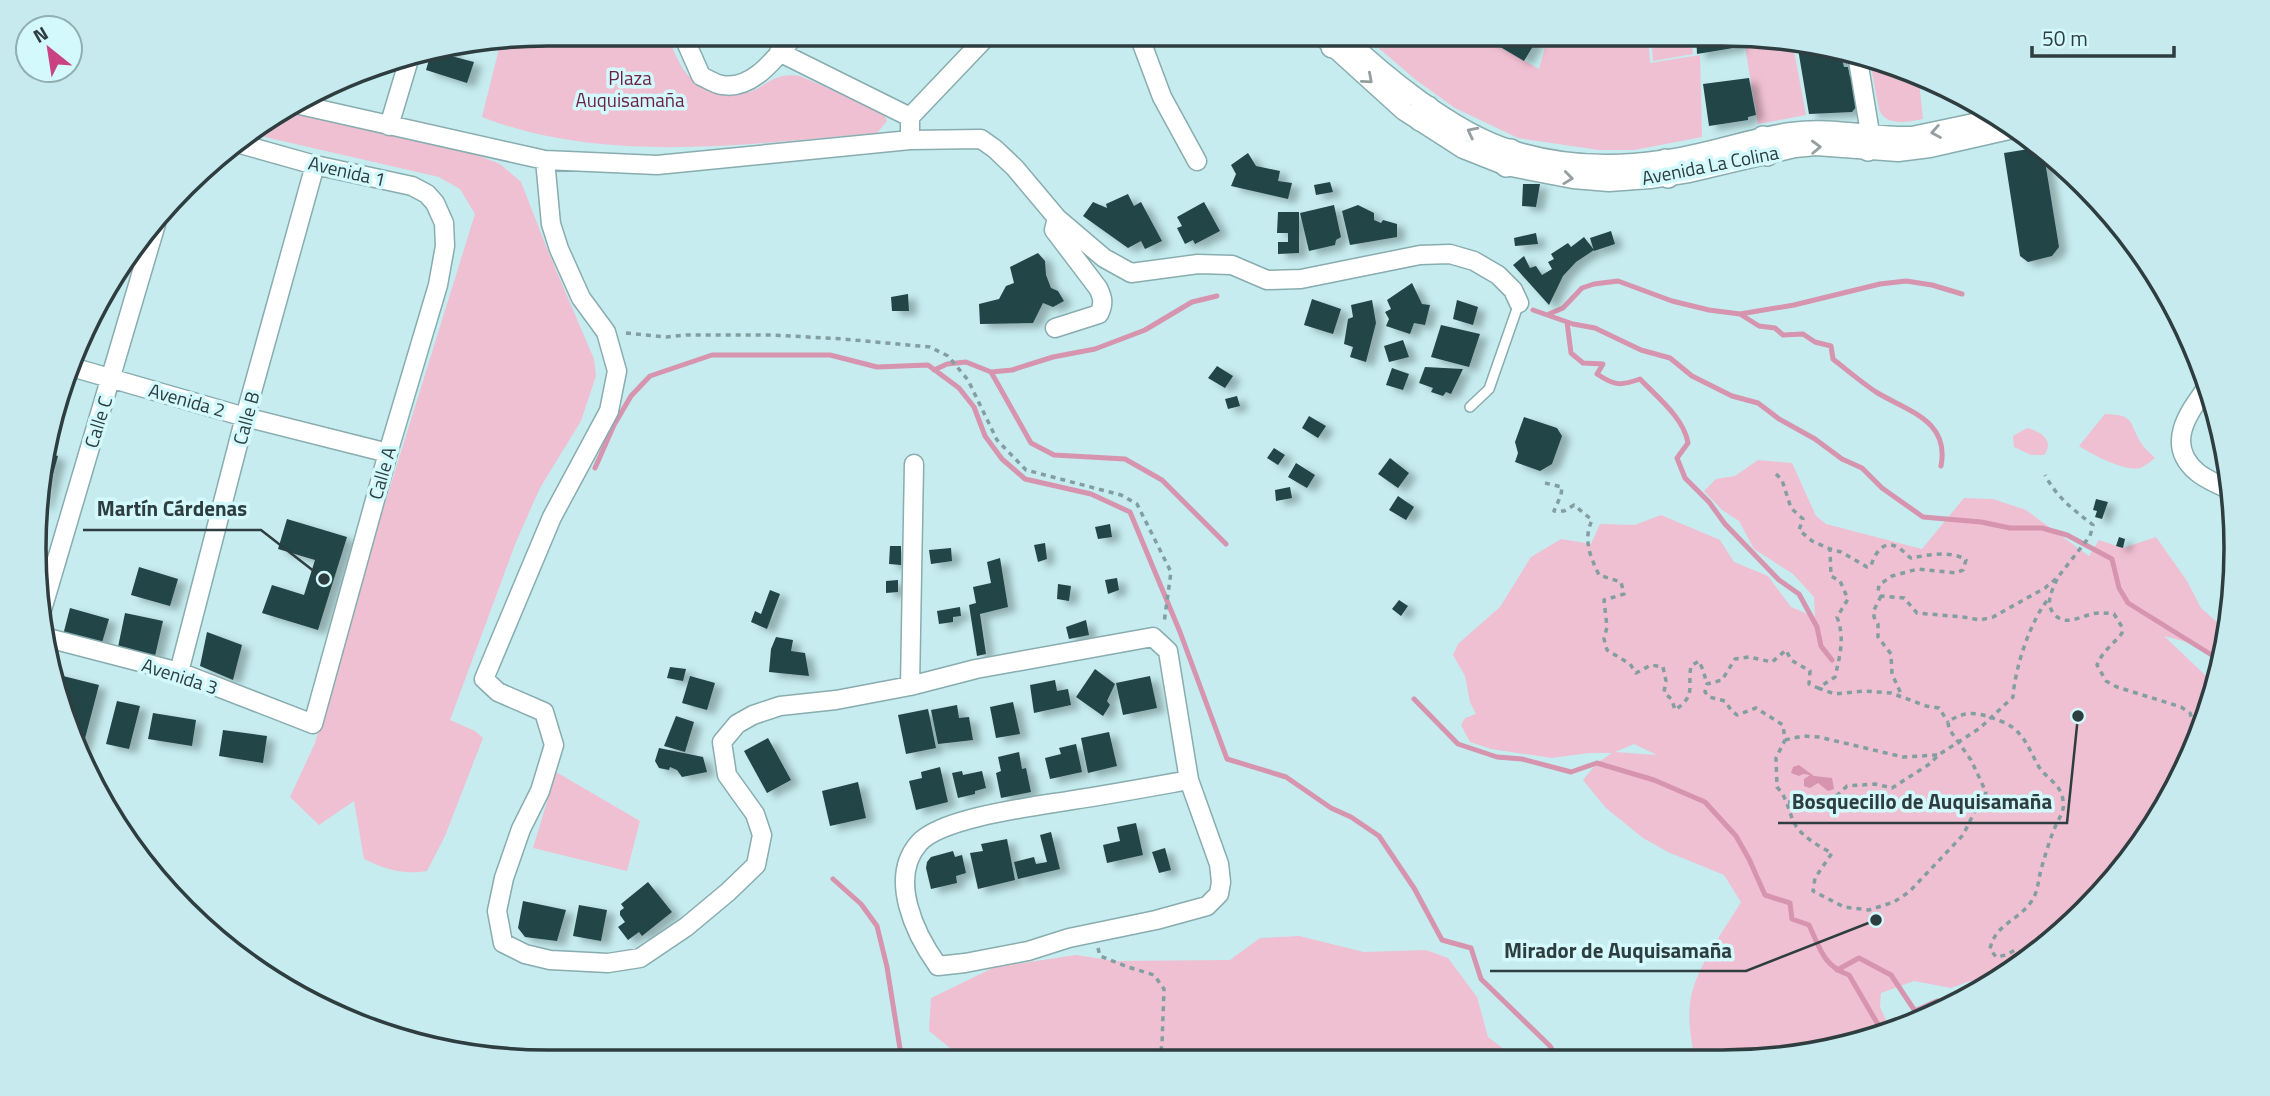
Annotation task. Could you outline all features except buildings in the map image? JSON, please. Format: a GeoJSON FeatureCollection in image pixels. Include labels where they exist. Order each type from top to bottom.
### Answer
{"type":"FeatureCollection","features":[{"type":"Feature","properties":{"kind":"street"},"geometry":{"type":"LineString","coordinates":[[688,46],[701,76],[722,85],[741,84],[760,73],[785,46]]}},
{"type":"Feature","properties":{"kind":"street"},"geometry":{"type":"LineString","coordinates":[[910,140],[910,117],[978,46]]}},
{"type":"Feature","properties":{"kind":"street"},"geometry":{"type":"LineString","coordinates":[[1143,46],[1161,97],[1196,161]]}},
{"type":"Feature","properties":{"kind":"street","name":"Avenida La Colina"},"geometry":{"type":"LineString","coordinates":[[1344,46],[1404,111],[1424,113],[1463,149],[1508,158],[1666,168],[1765,146],[1816,146],[1869,141],[1912,136],[1985,121]]}},
{"type":"Feature","properties":{"kind":"street"},"geometry":{"type":"LineString","coordinates":[[779,52],[910,117]]}},
{"type":"Feature","properties":{"kind":"street"},"geometry":{"type":"LineString","coordinates":[[1858,65],[1869,141]]}},
{"type":"Feature","properties":{"kind":"street"},"geometry":{"type":"LineString","coordinates":[[388,126],[407,66]]}},
{"type":"Feature","properties":{"kind":"street"},"geometry":{"type":"LineString","coordinates":[[308,107],[545,160],[656,165],[910,140],[981,139],[1015,168],[1057,218],[1104,258],[1131,273],[1198,264],[1232,265],[1267,280],[1301,279],[1420,255],[1450,254],[1474,261],[1498,275],[1513,290],[1520,303]]}},
{"type":"Feature","properties":{"kind":"street","name":"Avenida La Colina"},"geometry":{"type":"LineString","coordinates":[[1869,141],[1898,152],[1930,148],[2002,131]]}},
{"type":"Feature","properties":{"kind":"street","name":"Avenida 1"},"geometry":{"type":"LineString","coordinates":[[247,146],[316,165],[412,186],[427,194],[435,203],[444,223]]}},
{"type":"Feature","properties":{"kind":"street"},"geometry":{"type":"LineString","coordinates":[[545,160],[551,224],[559,249],[581,298],[606,332],[617,371],[610,411],[552,517],[484,680],[498,692],[544,712],[554,745],[540,791],[521,830],[505,877],[497,911],[503,943],[525,954],[550,960],[608,963],[640,958],[686,928],[756,865],[762,835],[755,814],[727,775],[722,742],[737,724],[753,715],[780,706],[836,701],[975,669],[1153,637],[1168,652],[1189,780],[1219,864],[1219,894],[1207,906],[1156,920],[1069,938],[1028,951],[938,966],[927,950],[907,903],[904,877],[919,843],[936,831],[980,816],[1189,780]]}},
{"type":"Feature","properties":{"kind":"street","name":"Calle B"},"geometry":{"type":"LineString","coordinates":[[179,672],[245,417],[316,165]]}},
{"type":"Feature","properties":{"kind":"street"},"geometry":{"type":"LineString","coordinates":[[1055,328],[1099,314],[1103,306],[1103,297],[1098,288],[1054,230],[1057,218]]}},
{"type":"Feature","properties":{"kind":"street","name":"Calle A"},"geometry":{"type":"LineString","coordinates":[[313,723],[438,285],[445,246],[444,223]]}},
{"type":"Feature","properties":{"kind":"street","name":"Calle C"},"geometry":{"type":"LineString","coordinates":[[48,590],[152,239]]}},
{"type":"Feature","properties":{"kind":"street","name":"Avenida 2"},"geometry":{"type":"LineString","coordinates":[[79,369],[245,417],[388,453]]}},
{"type":"Feature","properties":{"kind":"street"},"geometry":{"type":"LineString","coordinates":[[2201,396],[2185,418],[2181,437],[2182,452],[2197,472],[2220,485]]}},
{"type":"Feature","properties":{"kind":"street"},"geometry":{"type":"LineString","coordinates":[[910,686],[914,464]]}},
{"type":"Feature","properties":{"kind":"street","name":"Avenida 3"},"geometry":{"type":"LineString","coordinates":[[54,640],[179,672],[313,723]]}},
{"type":"Feature","properties":{"kind":"lane"},"geometry":{"type":"LineString","coordinates":[[1470,407],[1489,389],[1520,303]]}},
{"type":"Feature","properties":{"kind":"path"},"geometry":{"type":"LineString","coordinates":[[606,332],[666,337],[773,335],[930,347],[939,351],[948,356],[968,380],[997,440],[1026,470],[1121,495],[1137,503],[1171,572],[1164,623],[1167,630]]}},
{"type":"Feature","properties":{"kind":"path"},"geometry":{"type":"LineString","coordinates":[[1776,474],[1782,480],[1791,508],[1803,519],[1799,530],[1812,541],[1841,552],[1867,567],[1871,566],[1878,550],[1887,545],[1896,546],[1911,558],[1932,554],[1960,556],[1966,560],[1964,570],[1956,573],[1918,569],[1892,576],[1879,585],[1878,592],[1881,596]]}},
{"type":"Feature","properties":{"kind":"path"},"geometry":{"type":"LineString","coordinates":[[1881,596],[1904,598],[1917,613],[1980,621],[2038,593],[2058,577],[2090,536],[2093,526],[2070,509],[2053,490],[2045,475]]}},
{"type":"Feature","properties":{"kind":"path"},"geometry":{"type":"LineString","coordinates":[[1545,483],[1562,487],[1553,511],[1564,512],[1574,505],[1592,520],[1586,534],[1599,575],[1621,582],[1624,594],[1604,600],[1607,627],[1604,639],[1607,650],[1630,664],[1636,673],[1651,665],[1663,667],[1664,692],[1672,700],[1675,710],[1685,703],[1692,686],[1691,666],[1699,662],[1707,684],[1705,692],[1710,697],[1725,701],[1737,715],[1756,708],[1783,725],[1785,740],[1776,758],[1777,787],[1786,796],[1796,826],[1832,853],[1815,878],[1813,891],[1844,907],[1869,910],[1894,902],[1909,892],[1963,835],[1975,811],[1984,801],[1986,792],[1983,782],[1939,708],[1879,691],[1835,694],[1818,688],[1809,684],[1810,671],[1791,660],[1786,650],[1772,662],[1749,657],[1735,659],[1722,680],[1707,684]]}},
{"type":"Feature","properties":{"kind":"path"},"geometry":{"type":"LineString","coordinates":[[1818,688],[1835,677],[1842,643],[1842,630],[1837,617],[1848,599],[1840,581],[1831,576],[1830,549]]}},
{"type":"Feature","properties":{"kind":"path"},"geometry":{"type":"LineString","coordinates":[[1788,802],[1832,800],[1847,786],[1875,784],[1892,788],[1980,728],[2013,697],[2014,680],[2026,643],[2039,610],[2049,598],[2058,577]]}},
{"type":"Feature","properties":{"kind":"path"},"geometry":{"type":"LineString","coordinates":[[1881,596],[1874,610],[1878,637],[1891,654],[1892,674],[1903,698]]}},
{"type":"Feature","properties":{"kind":"path"},"geometry":{"type":"LineString","coordinates":[[2049,598],[2053,613],[2066,621],[2094,614],[2114,614],[2122,627],[2122,633],[2102,654],[2097,665],[2100,673],[2106,681],[2117,687],[2182,707],[2190,713],[2193,722]]}},
{"type":"Feature","properties":{"kind":"path"},"geometry":{"type":"LineString","coordinates":[[1948,722],[1964,713],[1991,717],[2019,731],[2040,769],[2052,779],[2063,799],[2063,813],[2056,825],[2041,868],[2038,888],[2031,902],[2001,926],[1992,939],[1990,949],[1996,957],[2015,950],[2021,952]]}},
{"type":"Feature","properties":{"kind":"path"},"geometry":{"type":"LineString","coordinates":[[1785,740],[1803,736],[1819,737],[1903,757],[1940,754]]}},
{"type":"Feature","properties":{"kind":"path"},"geometry":{"type":"LineString","coordinates":[[1103,942],[1098,948],[1100,956],[1154,975],[1164,989],[1161,1050]]}},
{"type":"Feature","properties":{"kind":"green space","name":"Plaza Auquisamaña"},"geometry":{"type":"Polygon","coordinates":[[[672,46],[680,64],[692,80],[711,89],[743,94],[779,77],[800,76],[883,112],[887,121],[877,133],[677,147],[577,141],[529,132],[482,117],[499,48],[672,46]]]}},
{"type":"Feature","properties":{"kind":"green space"},"geometry":{"type":"Polygon","coordinates":[[[1376,46],[1498,46],[1539,69],[1545,46],[1649,46],[1650,63],[1700,55],[1702,137],[1634,150],[1599,150],[1518,138],[1455,108],[1416,80],[1376,46]]]}},
{"type":"Feature","properties":{"kind":"green space"},"geometry":{"type":"Polygon","coordinates":[[[1652,46],[1692,46],[1693,54],[1653,61],[1652,46]]]}},
{"type":"Feature","properties":{"kind":"green space"},"geometry":{"type":"Polygon","coordinates":[[[1745,47],[1794,51],[1806,115],[1758,124],[1745,47]]]}},
{"type":"Feature","properties":{"kind":"green space"},"geometry":{"type":"Polygon","coordinates":[[[1871,68],[1920,86],[1923,119],[1892,121],[1886,119],[1879,109],[1871,68]]]}},
{"type":"Feature","properties":{"kind":"green space"},"geometry":{"type":"Polygon","coordinates":[[[295,114],[477,155],[500,164],[521,182],[594,359],[596,376],[581,421],[540,488],[516,542],[450,720],[475,731],[483,738],[445,836],[427,871],[410,872],[379,866],[364,859],[354,801],[319,825],[290,797],[315,743],[377,529],[475,214],[460,189],[439,177],[260,136],[295,114]]]}},
{"type":"Feature","properties":{"kind":"green space"},"geometry":{"type":"Polygon","coordinates":[[[2105,414],[2128,419],[2141,443],[2155,458],[2134,469],[2100,458],[2079,446],[2105,414]]]}},
{"type":"Feature","properties":{"kind":"green space"},"geometry":{"type":"Polygon","coordinates":[[[2027,428],[2045,437],[2048,445],[2044,455],[2031,455],[2014,447],[2013,436],[2027,428]]]}},
{"type":"Feature","properties":{"kind":"green space"},"geometry":{"type":"Polygon","coordinates":[[[1758,460],[1792,463],[1816,516],[1826,524],[1922,549],[1964,498],[1993,499],[2026,510],[2089,556],[2099,540],[2123,548],[2156,537],[2187,581],[2201,608],[2219,624],[2213,656],[2194,644],[2164,636],[2207,678],[2198,710],[2173,770],[2140,827],[2121,854],[2077,903],[2028,947],[1973,983],[1970,981],[1951,988],[1914,981],[1881,993],[1880,1007],[1887,1023],[1820,1041],[1788,1046],[1693,1050],[1689,1018],[1692,991],[1710,951],[1741,902],[1724,875],[1668,852],[1643,838],[1606,808],[1583,780],[1597,763],[1612,753],[1552,758],[1491,749],[1470,742],[1461,725],[1465,718],[1476,714],[1470,702],[1465,676],[1453,655],[1458,644],[1500,607],[1531,557],[1561,539],[1591,544],[1600,524],[1635,525],[1661,515],[1720,540],[1734,562],[1768,576],[1791,607],[1815,617],[1814,597],[1793,574],[1754,549],[1739,521],[1722,510],[1704,491],[1716,479],[1735,476],[1758,460]],[[1634,744],[1615,752],[1657,755],[1634,744]]]}},
{"type":"Feature","properties":{"kind":"green space"},"geometry":{"type":"Polygon","coordinates":[[[556,772],[640,821],[627,871],[533,848],[556,772]]]}},
{"type":"Feature","properties":{"kind":"green space"},"geometry":{"type":"Polygon","coordinates":[[[1299,936],[1364,952],[1426,950],[1448,958],[1477,997],[1488,1037],[1505,1050],[952,1050],[929,1031],[931,998],[995,967],[1076,955],[1115,961],[1230,960],[1260,938],[1299,936]]]}},
{"type":"Feature","properties":{"kind":"shaded area"},"geometry":{"type":"Polygon","coordinates":[[[1799,765],[1814,776],[1832,778],[1834,789],[1828,791],[1818,783],[1810,788],[1804,786],[1804,779],[1810,775],[1799,776],[1791,773],[1793,767],[1799,765]]]}},
{"type":"Feature","properties":{"kind":"waterway"},"geometry":{"type":"LineString","coordinates":[[1549,314],[1563,308],[1582,288],[1618,281],[1672,301],[1740,314],[1794,305],[1880,284],[1906,281],[1962,294]]}},
{"type":"Feature","properties":{"kind":"waterway"},"geometry":{"type":"LineString","coordinates":[[934,370],[947,364],[966,362],[991,372],[1012,370],[1053,357],[1095,349],[1145,330],[1192,302],[1217,296]]}},
{"type":"Feature","properties":{"kind":"waterway"},"geometry":{"type":"LineString","coordinates":[[1533,310],[1573,324],[1595,328],[1641,350],[1670,358],[1692,376],[1732,396],[1758,403],[1842,459],[1862,468],[1882,488],[1923,517],[1981,522],[2010,528],[2042,528],[2067,535],[2112,559],[2119,588],[2128,603],[2213,656]]}},
{"type":"Feature","properties":{"kind":"waterway"},"geometry":{"type":"LineString","coordinates":[[1740,314],[1759,326],[1775,328],[1783,335],[1803,334],[1815,342],[1831,346],[1833,359],[1859,380],[1933,427],[1942,450],[1941,466]]}},
{"type":"Feature","properties":{"kind":"waterway"},"geometry":{"type":"LineString","coordinates":[[1567,322],[1571,353],[1583,363],[1603,364],[1597,374],[1613,383],[1622,384],[1640,379],[1676,417],[1688,443],[1677,458],[1685,478],[1779,580],[1799,594],[1817,627],[1821,646],[1832,660]]}},
{"type":"Feature","properties":{"kind":"waterway"},"geometry":{"type":"LineString","coordinates":[[595,468],[614,425],[631,396],[650,376],[712,355],[830,355],[877,367],[928,365],[959,388],[974,407],[985,436],[1002,459],[1025,479],[1091,494],[1130,512],[1180,632],[1227,759],[1286,777],[1379,836],[1414,888],[1442,940],[1471,948],[1481,979],[1552,1050]]}},
{"type":"Feature","properties":{"kind":"waterway"},"geometry":{"type":"LineString","coordinates":[[991,372],[1031,443],[1054,455],[1125,459],[1162,480],[1226,544]]}},
{"type":"Feature","properties":{"kind":"waterway"},"geometry":{"type":"LineString","coordinates":[[1414,699],[1458,744],[1497,757],[1522,759],[1571,772],[1597,763],[1654,780],[1705,802],[1736,836],[1765,895],[1790,903],[1792,919],[1809,925],[1823,955],[1833,967],[1849,975],[1879,1026]]}},
{"type":"Feature","properties":{"kind":"waterway"},"geometry":{"type":"LineString","coordinates":[[833,879],[861,904],[877,926],[887,967],[900,1050]]}},
{"type":"Feature","properties":{"kind":"waterway"},"geometry":{"type":"LineString","coordinates":[[1837,970],[1859,958],[1891,975],[1915,1011],[1939,1001]]}},
{"type":"Feature","properties":{"kind":"place","name":"Martín Cárdenas"},"geometry":{"type":"Point","coordinates":[324,579]}},
{"type":"Feature","properties":{"kind":"place","name":"Bosquecillo de Auquisamaña"},"geometry":{"type":"Point","coordinates":[2078,716]}},
{"type":"Feature","properties":{"kind":"place","name":"Mirador de Auquisamaña"},"geometry":{"type":"Point","coordinates":[1876,920]}}]}
